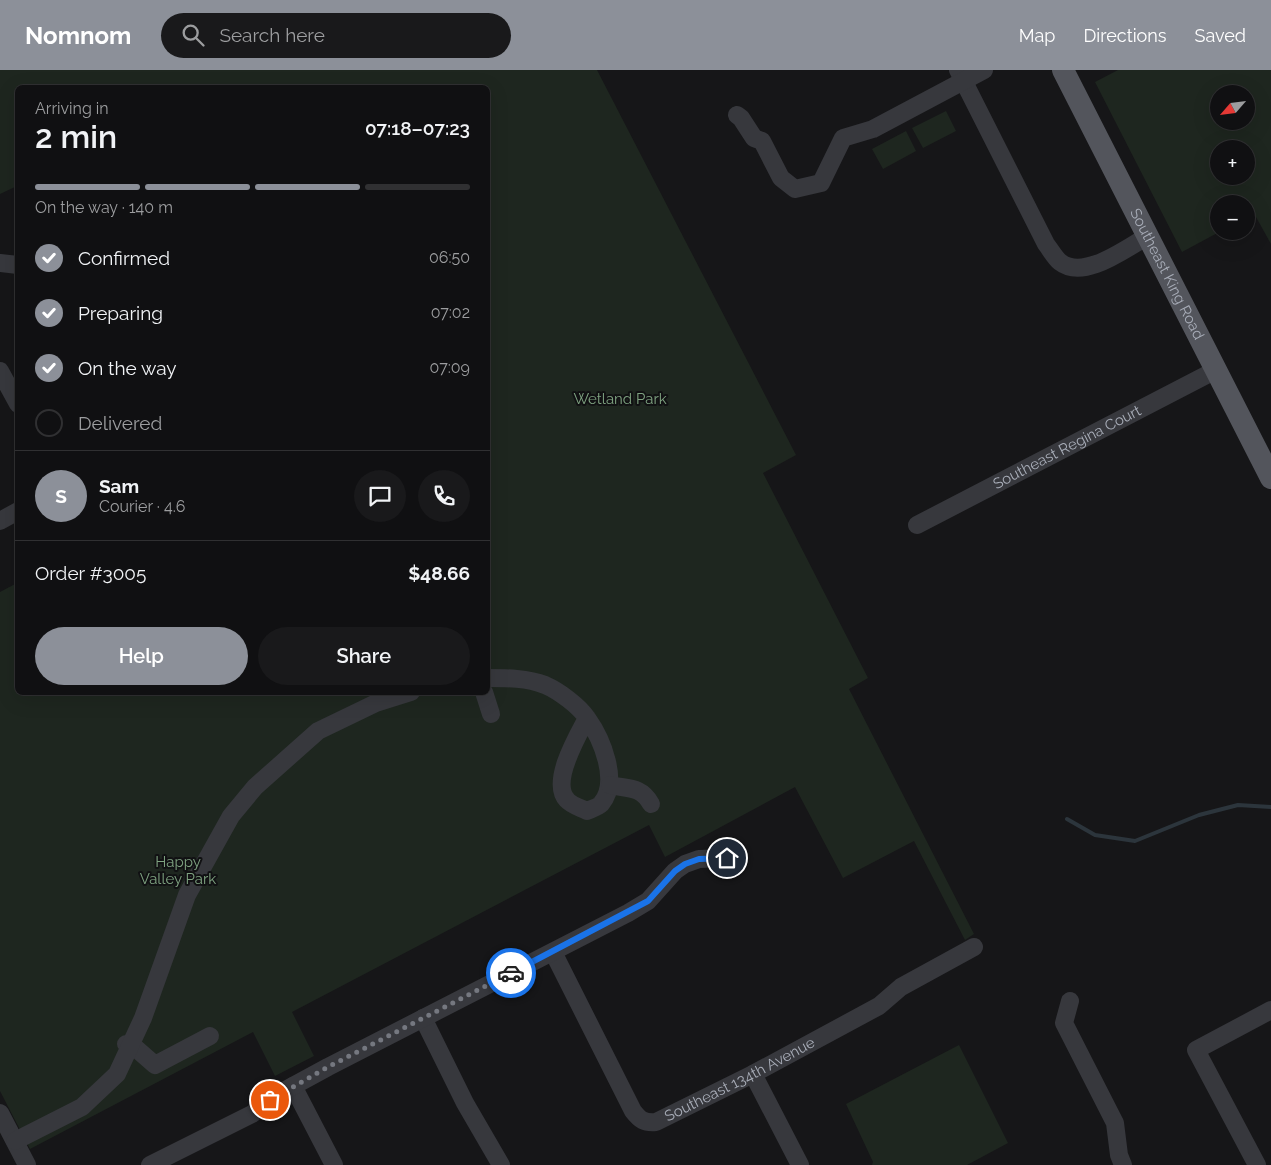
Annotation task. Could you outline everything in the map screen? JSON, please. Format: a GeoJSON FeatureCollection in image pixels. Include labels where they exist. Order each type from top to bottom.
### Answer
{"type":"FeatureCollection","features":[{"type":"Feature","properties":{"kind":"main road","name":"Southeast King Road"},"geometry":{"type":"LineString","coordinates":[[1063,70],[1271,478]]}},
{"type":"Feature","properties":{"kind":"street"},"geometry":{"type":"LineString","coordinates":[[737,115],[754,138],[762,141],[781,178],[795,189],[821,183],[842,138],[873,129],[960,76],[984,70]]}},
{"type":"Feature","properties":{"kind":"street"},"geometry":{"type":"LineString","coordinates":[[960,76],[1046,244],[1060,262],[1073,268],[1097,264],[1148,236]]}},
{"type":"Feature","properties":{"kind":"street"},"geometry":{"type":"LineString","coordinates":[[0,263],[15,265]]}},
{"type":"Feature","properties":{"kind":"street","name":"Southeast Regina Court"},"geometry":{"type":"LineString","coordinates":[[918,525],[1216,370]]}},
{"type":"Feature","properties":{"kind":"street"},"geometry":{"type":"LineString","coordinates":[[0,372],[15,399]]}},
{"type":"Feature","properties":{"kind":"street"},"geometry":{"type":"LineString","coordinates":[[0,521],[15,513]]}},
{"type":"Feature","properties":{"kind":"street"},"geometry":{"type":"LineString","coordinates":[[490,678],[516,678],[545,685],[576,706],[587,718],[604,750],[610,786],[600,805],[587,811],[567,801],[562,790],[570,750],[587,718]]}},
{"type":"Feature","properties":{"kind":"street"},"geometry":{"type":"LineString","coordinates":[[15,1141],[82,1107],[117,1074],[128,1044],[154,991],[188,895],[231,816],[255,787],[318,731],[376,703],[401,695]]}},
{"type":"Feature","properties":{"kind":"street"},"geometry":{"type":"LineString","coordinates":[[485,695],[491,714]]}},
{"type":"Feature","properties":{"kind":"street"},"geometry":{"type":"LineString","coordinates":[[610,786],[637,788],[644,793],[651,804]]}},
{"type":"Feature","properties":{"kind":"street"},"geometry":{"type":"LineString","coordinates":[[150,1165],[252,1114],[293,1086],[648,901],[675,871],[685,864],[699,859],[727,858]]}},
{"type":"Feature","properties":{"kind":"street","name":"Southeast 134th Avenue"},"geometry":{"type":"LineString","coordinates":[[553,952],[633,1111],[640,1119],[647,1122],[656,1122],[753,1074],[879,1006],[902,987],[974,947]]}},
{"type":"Feature","properties":{"kind":"street"},"geometry":{"type":"LineString","coordinates":[[1070,1001],[1064,1023],[1115,1123],[1119,1155],[1123,1165]]}},
{"type":"Feature","properties":{"kind":"street"},"geometry":{"type":"LineString","coordinates":[[1258,1165],[1196,1050],[1271,1010]]}},
{"type":"Feature","properties":{"kind":"street"},"geometry":{"type":"LineString","coordinates":[[423,1018],[465,1103],[501,1165]]}},
{"type":"Feature","properties":{"kind":"street"},"geometry":{"type":"LineString","coordinates":[[128,1044],[155,1065],[210,1036]]}},
{"type":"Feature","properties":{"kind":"street"},"geometry":{"type":"LineString","coordinates":[[753,1074],[800,1165]]}},
{"type":"Feature","properties":{"kind":"street"},"geometry":{"type":"LineString","coordinates":[[293,1086],[334,1165]]}},
{"type":"Feature","properties":{"kind":"street"},"geometry":{"type":"LineString","coordinates":[[0,1113],[28,1165]]}},
{"type":"Feature","properties":{"kind":"green space","name":"Happy Valley Park"},"geometry":{"type":"Polygon","coordinates":[[[0,70],[597,70],[796,455],[763,473],[868,678],[849,689],[974,934],[965,940],[914,841],[843,878],[795,787],[665,857],[649,825],[292,1012],[314,1056],[275,1076],[253,1032],[30,1149],[0,1091],[0,592],[15,584],[15,695],[490,695],[490,85],[15,85],[15,187],[0,194],[0,70]]]}},
{"type":"Feature","properties":{"kind":"green space"},"geometry":{"type":"Polygon","coordinates":[[[1118,70],[1271,70],[1271,244],[1255,216],[1255,195],[1210,195],[1210,237],[1182,252],[1095,82],[1118,70]]]}},
{"type":"Feature","properties":{"kind":"green space"},"geometry":{"type":"Polygon","coordinates":[[[946,111],[956,131],[923,148],[912,128],[946,111]]]}},
{"type":"Feature","properties":{"kind":"green space"},"geometry":{"type":"Polygon","coordinates":[[[906,131],[916,151],[883,169],[872,149],[906,131]]]}},
{"type":"Feature","properties":{"kind":"green space"},"geometry":{"type":"Polygon","coordinates":[[[959,1045],[1008,1143],[967,1165],[872,1165],[873,1162],[846,1104],[959,1045]]]}},
{"type":"Feature","properties":{"kind":"waterway"},"geometry":{"type":"LineString","coordinates":[[1067,819],[1095,835],[1135,841],[1199,815],[1238,805],[1271,807]]}},
{"type":"Feature","properties":{"kind":"way so far"},"geometry":{"type":"LineString","coordinates":[[270,1100],[328,1067],[511,973]]}},
{"type":"Feature","properties":{"kind":"route"},"geometry":{"type":"LineString","coordinates":[[511,973],[648,901],[675,871],[685,864],[699,859],[727,858]]}},
{"type":"Feature","properties":{"kind":"park label","name":"Wetland Park"},"geometry":{"type":"Point","coordinates":[620,399]}}]}
